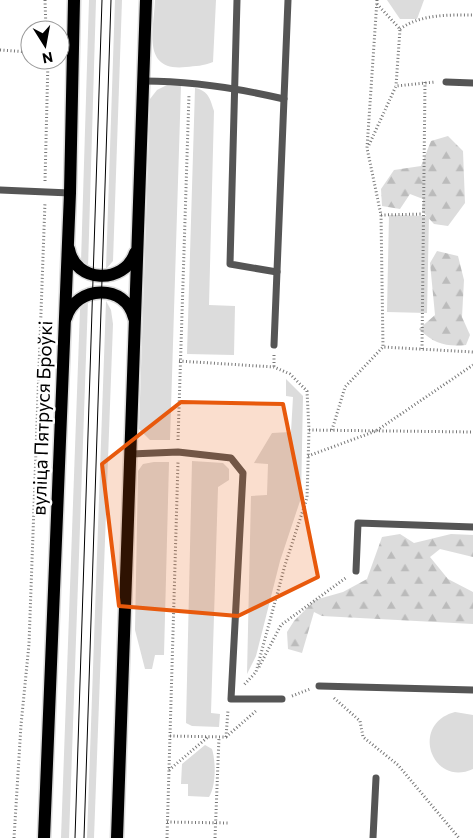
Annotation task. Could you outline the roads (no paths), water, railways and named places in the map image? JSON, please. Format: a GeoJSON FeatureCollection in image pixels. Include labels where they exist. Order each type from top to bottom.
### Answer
{"type":"FeatureCollection","features":[{"type":"Feature","properties":{"kind":"main road","name":"вуліца Пятруся Броўкі"},"geometry":{"type":"LineString","coordinates":[[44,838],[70,193],[74,0]]}},
{"type":"Feature","properties":{"kind":"main road"},"geometry":{"type":"LineString","coordinates":[[117,838],[146,0]]}},
{"type":"Feature","properties":{"kind":"main road"},"geometry":{"type":"LineString","coordinates":[[68,244],[69,254],[80,269],[98,277],[106,277],[129,265],[136,249]]}},
{"type":"Feature","properties":{"kind":"main road"},"geometry":{"type":"LineString","coordinates":[[65,322],[76,301],[90,293],[106,292],[123,300],[133,314],[135,323]]}},
{"type":"Feature","properties":{"kind":"lane"},"geometry":{"type":"LineString","coordinates":[[237,0],[230,264],[277,272]]}},
{"type":"Feature","properties":{"kind":"lane"},"geometry":{"type":"LineString","coordinates":[[274,345],[288,0]]}},
{"type":"Feature","properties":{"kind":"lane"},"geometry":{"type":"LineString","coordinates":[[144,80],[189,81],[234,87],[284,99]]}},
{"type":"Feature","properties":{"kind":"lane"},"geometry":{"type":"LineString","coordinates":[[446,82],[473,83]]}},
{"type":"Feature","properties":{"kind":"lane"},"geometry":{"type":"LineString","coordinates":[[0,190],[70,193]]}},
{"type":"Feature","properties":{"kind":"lane"},"geometry":{"type":"LineString","coordinates":[[131,454],[178,452],[231,458],[243,472],[231,699],[282,700]]}},
{"type":"Feature","properties":{"kind":"lane"},"geometry":{"type":"LineString","coordinates":[[356,571],[358,523],[473,527]]}},
{"type":"Feature","properties":{"kind":"lane"},"geometry":{"type":"LineString","coordinates":[[319,686],[473,690]]}},
{"type":"Feature","properties":{"kind":"lane"},"geometry":{"type":"LineString","coordinates":[[373,838],[376,778]]}},
{"type":"Feature","properties":{"kind":"tram line"},"geometry":{"type":"LineString","coordinates":[[75,838],[102,0]]}},
{"type":"Feature","properties":{"kind":"tram line"},"geometry":{"type":"LineString","coordinates":[[84,838],[111,0]]}}]}
